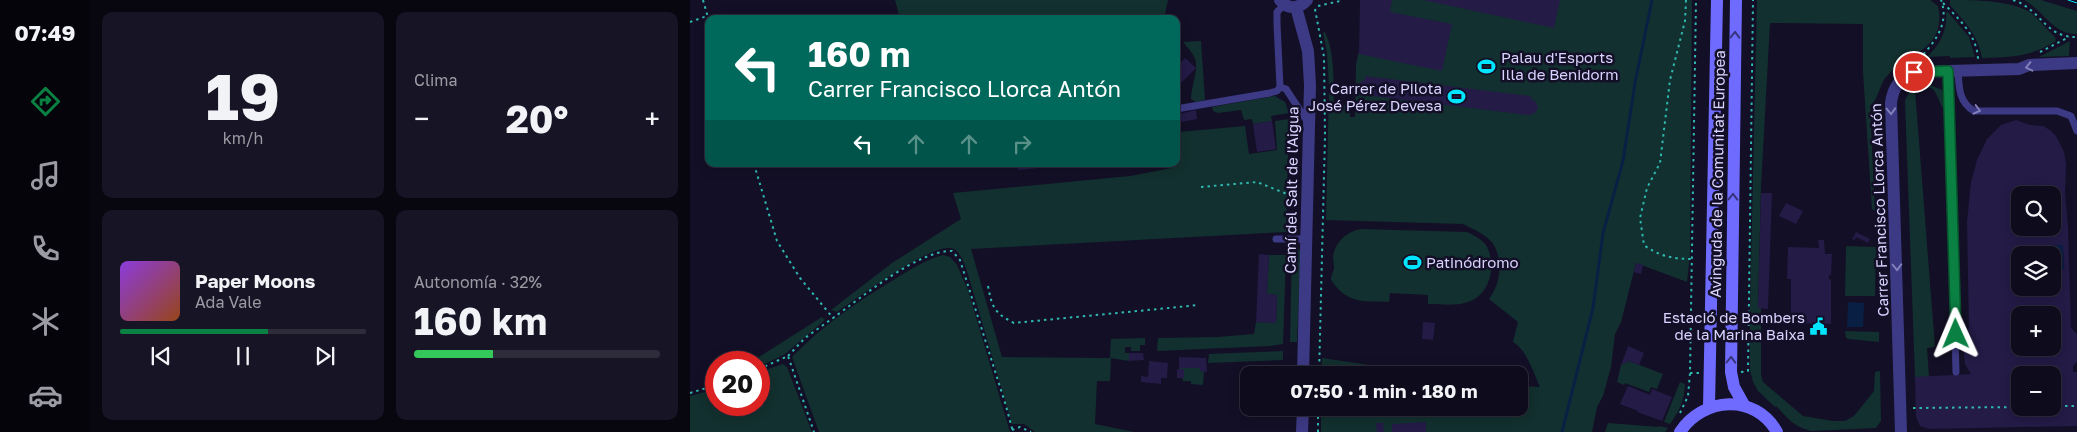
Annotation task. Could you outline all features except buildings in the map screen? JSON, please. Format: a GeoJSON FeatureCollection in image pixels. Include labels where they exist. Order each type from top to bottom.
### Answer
{"type":"FeatureCollection","features":[{"type":"Feature","properties":{"kind":"main road","name":"Avinguda de la Comunitat Europea"},"geometry":{"type":"LineString","coordinates":[[1709,407],[1717,0]]}},
{"type":"Feature","properties":{"kind":"main road","name":"Avinguda de la Comunitat Europea"},"geometry":{"type":"LineString","coordinates":[[1736,0],[1730,372],[1734,387],[1744,406]]}},
{"type":"Feature","properties":{"kind":"main road"},"geometry":{"type":"LineString","coordinates":[[1680,432],[1693,416],[1709,407],[1726,403],[1744,406],[1760,413],[1773,425],[1777,432]]}},
{"type":"Feature","properties":{"kind":"street","name":"Camí del Salt de l'Aigua"},"geometry":{"type":"LineString","coordinates":[[1292,3],[1308,51],[1310,124],[1303,366]]}},
{"type":"Feature","properties":{"kind":"street"},"geometry":{"type":"LineString","coordinates":[[1914,72],[2019,69],[2029,65],[2077,64]]}},
{"type":"Feature","properties":{"kind":"street","name":"Carrer Francisco Llorca Antón"},"geometry":{"type":"LineString","coordinates":[[1901,432],[1890,102],[1899,81],[1904,76],[1914,72]]}},
{"type":"Feature","properties":{"kind":"street"},"geometry":{"type":"LineString","coordinates":[[1302,432],[1303,416]]}},
{"type":"Feature","properties":{"kind":"lane"},"geometry":{"type":"LineString","coordinates":[[1180,109],[1277,91],[1280,87],[1278,12],[1292,3]]}},
{"type":"Feature","properties":{"kind":"lane"},"geometry":{"type":"LineString","coordinates":[[1953,71],[1962,101],[1974,111],[2057,110],[2071,116],[2077,131]]}},
{"type":"Feature","properties":{"kind":"lane"},"geometry":{"type":"LineString","coordinates":[[1953,71],[1956,372]]}},
{"type":"Feature","properties":{"kind":"lane"},"geometry":{"type":"LineString","coordinates":[[1280,87],[1286,89],[1310,124]]}},
{"type":"Feature","properties":{"kind":"lane"},"geometry":{"type":"LineString","coordinates":[[1276,240],[1307,239]]}},
{"type":"Feature","properties":{"kind":"path"},"geometry":{"type":"LineString","coordinates":[[703,0],[707,15]]}},
{"type":"Feature","properties":{"kind":"path"},"geometry":{"type":"LineString","coordinates":[[1686,0],[1686,21],[1670,80],[1660,164],[1647,188],[1640,218],[1644,245],[1651,251],[1678,259],[1692,259]]}},
{"type":"Feature","properties":{"kind":"path"},"geometry":{"type":"LineString","coordinates":[[1676,419],[1688,396],[1696,0]]}},
{"type":"Feature","properties":{"kind":"path"},"geometry":{"type":"LineString","coordinates":[[1748,371],[1753,0]]}},
{"type":"Feature","properties":{"kind":"path"},"geometry":{"type":"LineString","coordinates":[[1914,72],[1913,65],[1932,46],[1939,35],[1943,23],[1942,0]]}},
{"type":"Feature","properties":{"kind":"path"},"geometry":{"type":"LineString","coordinates":[[2013,0],[2032,9],[2053,31],[2062,36],[2077,37]]}},
{"type":"Feature","properties":{"kind":"path"},"geometry":{"type":"LineString","coordinates":[[1319,366],[1325,136],[1324,57],[1315,7],[1340,1]]}},
{"type":"Feature","properties":{"kind":"path"},"geometry":{"type":"LineString","coordinates":[[1943,3],[1965,26],[1973,38],[1978,56],[1978,71]]}},
{"type":"Feature","properties":{"kind":"path"},"geometry":{"type":"LineString","coordinates":[[690,22],[705,17]]}},
{"type":"Feature","properties":{"kind":"path"},"geometry":{"type":"LineString","coordinates":[[2029,65],[2028,58],[2069,37]]}},
{"type":"Feature","properties":{"kind":"path"},"geometry":{"type":"LineString","coordinates":[[755,167],[777,242],[800,278],[833,318]]}},
{"type":"Feature","properties":{"kind":"path"},"geometry":{"type":"LineString","coordinates":[[1201,187],[1257,182],[1287,194],[1307,193]]}},
{"type":"Feature","properties":{"kind":"path"},"geometry":{"type":"LineString","coordinates":[[770,364],[788,356],[805,338],[915,262],[942,251],[952,251],[960,260],[966,276],[1012,431],[1020,427],[1031,432]]}},
{"type":"Feature","properties":{"kind":"path"},"geometry":{"type":"LineString","coordinates":[[988,286],[991,301],[1000,316],[1014,323],[1199,305]]}},
{"type":"Feature","properties":{"kind":"path"},"geometry":{"type":"LineString","coordinates":[[788,356],[814,432]]}},
{"type":"Feature","properties":{"kind":"path"},"geometry":{"type":"LineString","coordinates":[[690,393],[705,388]]}},
{"type":"Feature","properties":{"kind":"path"},"geometry":{"type":"LineString","coordinates":[[2061,406],[2077,406]]}},
{"type":"Feature","properties":{"kind":"path"},"geometry":{"type":"LineString","coordinates":[[1913,408],[2011,407]]}},
{"type":"Feature","properties":{"kind":"path"},"geometry":{"type":"LineString","coordinates":[[1318,416],[1318,432]]}},
{"type":"Feature","properties":{"kind":"green space"},"geometry":{"type":"Polygon","coordinates":[[[895,0],[1168,0],[1165,15],[899,15],[895,0]]]}},
{"type":"Feature","properties":{"kind":"green space"},"geometry":{"type":"Polygon","coordinates":[[[1360,0],[1692,0],[1690,254],[1687,282],[1636,263],[1621,322],[1615,334],[1611,367],[1603,396],[1597,407],[1592,432],[1321,432],[1321,416],[1528,416],[1528,386],[1540,387],[1526,356],[1513,342],[1518,322],[1489,299],[1496,287],[1500,267],[1495,247],[1485,236],[1463,224],[1326,220],[1329,86],[1327,53],[1323,33],[1325,32],[1331,51],[1334,111],[1351,101],[1350,117],[1355,117],[1356,64],[1360,47],[1360,0]]]}},
{"type":"Feature","properties":{"kind":"green space"},"geometry":{"type":"Polygon","coordinates":[[[1757,0],[1930,0],[1938,6],[1939,21],[1937,32],[1931,41],[1924,49],[1887,76],[1870,106],[1875,211],[1872,209],[1863,72],[1863,24],[1770,23],[1761,187],[1758,308],[1761,308],[1761,375],[1763,382],[1803,416],[1845,421],[1854,416],[1874,391],[1875,372],[1880,371],[1881,421],[1876,428],[1812,431],[1805,429],[1795,424],[1775,407],[1758,391],[1753,382],[1750,370],[1750,307],[1757,0]]]}},
{"type":"Feature","properties":{"kind":"green space"},"geometry":{"type":"Polygon","coordinates":[[[1950,0],[2002,3],[2021,8],[2030,12],[2055,37],[2056,41],[2029,53],[1982,58],[1974,36],[1966,23],[1950,5],[1950,0]]]}},
{"type":"Feature","properties":{"kind":"green space"},"geometry":{"type":"Polygon","coordinates":[[[2024,0],[2041,0],[2077,11],[2077,34],[2061,31],[2024,0]]]}},
{"type":"Feature","properties":{"kind":"green space"},"geometry":{"type":"Polygon","coordinates":[[[1948,12],[1969,37],[1975,57],[1927,57],[1942,37],[1946,26],[1946,13],[1948,12]]]}},
{"type":"Feature","properties":{"kind":"green space"},"geometry":{"type":"Polygon","coordinates":[[[1201,41],[1205,100],[1196,102],[1191,99],[1196,63],[1193,55],[1183,42],[1201,41]]]}},
{"type":"Feature","properties":{"kind":"green space"},"geometry":{"type":"Polygon","coordinates":[[[2070,41],[2069,56],[2039,57],[2070,41]]]}},
{"type":"Feature","properties":{"kind":"green space"},"geometry":{"type":"Polygon","coordinates":[[[1923,82],[1942,90],[1945,104],[1943,108],[1931,88],[1915,90],[1935,347],[1927,348],[1929,377],[1915,377],[1905,101],[1912,89],[1923,82]]]}},
{"type":"Feature","properties":{"kind":"green space"},"geometry":{"type":"Polygon","coordinates":[[[1275,96],[1285,102],[1289,113],[1271,116],[1272,121],[1253,124],[1252,119],[1244,120],[1241,110],[1218,113],[1213,111],[1212,107],[1275,96]]]}},
{"type":"Feature","properties":{"kind":"green space"},"geometry":{"type":"Polygon","coordinates":[[[1289,119],[1286,232],[971,249],[1002,357],[1110,358],[1111,339],[1145,338],[1145,345],[1140,345],[1140,351],[1131,351],[1131,347],[1125,347],[1125,353],[1129,353],[1129,361],[1111,358],[1110,381],[1097,381],[1095,424],[1134,432],[1035,432],[1024,424],[1012,424],[967,271],[961,257],[953,249],[940,249],[926,255],[893,274],[837,312],[831,310],[892,263],[961,219],[953,193],[1130,176],[1180,167],[1180,132],[1245,126],[1249,154],[1277,150],[1275,121],[1289,119]]]}},
{"type":"Feature","properties":{"kind":"green space","name":"Patinódromo"},"geometry":{"type":"Polygon","coordinates":[[[1361,229],[1467,232],[1482,241],[1489,252],[1491,267],[1488,283],[1484,290],[1473,300],[1457,304],[1428,304],[1428,295],[1390,293],[1389,302],[1356,300],[1337,288],[1331,277],[1334,268],[1334,250],[1339,241],[1351,232],[1361,229]]]}},
{"type":"Feature","properties":{"kind":"green space"},"geometry":{"type":"Polygon","coordinates":[[[1846,246],[1876,247],[1875,296],[1845,296],[1846,246]]]}},
{"type":"Feature","properties":{"kind":"green space"},"geometry":{"type":"Polygon","coordinates":[[[1292,248],[1298,248],[1301,252],[1297,342],[1290,342],[1292,248]]]}},
{"type":"Feature","properties":{"kind":"green space"},"geometry":{"type":"Polygon","coordinates":[[[943,255],[950,257],[957,265],[968,290],[1010,432],[819,432],[792,357],[828,324],[854,305],[912,268],[943,255]]]}},
{"type":"Feature","properties":{"kind":"green space"},"geometry":{"type":"Polygon","coordinates":[[[1269,255],[1286,255],[1283,344],[1157,351],[1158,338],[1254,334],[1256,322],[1276,323],[1277,295],[1267,294],[1269,255]]]}},
{"type":"Feature","properties":{"kind":"green space"},"geometry":{"type":"Polygon","coordinates":[[[822,317],[825,320],[785,354],[770,362],[770,351],[768,351],[822,317]]]}},
{"type":"Feature","properties":{"kind":"green space"},"geometry":{"type":"Polygon","coordinates":[[[1845,331],[1879,332],[1879,342],[1849,339],[1846,338],[1845,331]]]}},
{"type":"Feature","properties":{"kind":"green space"},"geometry":{"type":"Polygon","coordinates":[[[1283,351],[1283,360],[1208,363],[1209,354],[1283,351]]]}},
{"type":"Feature","properties":{"kind":"green space"},"geometry":{"type":"Polygon","coordinates":[[[1322,358],[1376,366],[1322,366],[1322,358]]]}},
{"type":"Feature","properties":{"kind":"green space"},"geometry":{"type":"Polygon","coordinates":[[[1629,361],[1663,374],[1657,389],[1651,387],[1649,392],[1617,382],[1621,365],[1629,361]]]}},
{"type":"Feature","properties":{"kind":"green space"},"geometry":{"type":"Polygon","coordinates":[[[783,364],[787,367],[812,432],[690,432],[690,396],[705,392],[705,416],[770,416],[770,368],[783,364]]]}},
{"type":"Feature","properties":{"kind":"green space"},"geometry":{"type":"Polygon","coordinates":[[[1179,368],[1200,368],[1204,371],[1203,385],[1191,384],[1191,381],[1183,381],[1179,368]]]}},
{"type":"Feature","properties":{"kind":"green space"},"geometry":{"type":"Polygon","coordinates":[[[1680,382],[1685,384],[1684,395],[1679,410],[1670,424],[1664,422],[1680,382]]]}},
{"type":"Feature","properties":{"kind":"green space"},"geometry":{"type":"Polygon","coordinates":[[[1608,423],[1668,428],[1665,432],[1605,432],[1608,423]]]}},
{"type":"Feature","properties":{"kind":"water"},"geometry":{"type":"Polygon","coordinates":[[[2063,245],[2064,269],[2061,269],[2061,246],[2052,246],[2063,245]]]}},
{"type":"Feature","properties":{"kind":"water"},"geometry":{"type":"Polygon","coordinates":[[[1848,302],[1864,303],[1863,327],[1847,327],[1848,302]]]}},
{"type":"Feature","properties":{"kind":"waterway"},"geometry":{"type":"LineString","coordinates":[[1562,432],[1593,308],[1603,233],[1623,161],[1635,83],[1652,0]]}},
{"type":"Feature","properties":{"kind":"tram line"},"geometry":{"type":"LineString","coordinates":[[2068,0],[2077,3]]}},
{"type":"Feature","properties":{"kind":"place","name":"Palau d'Esports Illa de Benidorm"},"geometry":{"type":"Point","coordinates":[1487,66]}},
{"type":"Feature","properties":{"kind":"place","name":"Carrer de Pilota José Pérez Devesa"},"geometry":{"type":"Point","coordinates":[1456,97]}},
{"type":"Feature","properties":{"kind":"place","name":"Patinódromo"},"geometry":{"type":"Point","coordinates":[1412,262]}},
{"type":"Feature","properties":{"kind":"place","name":"Estació de Bombers de la Marina Baixa"},"geometry":{"type":"Point","coordinates":[1819,326]}},
{"type":"Feature","properties":{"kind":"route"},"geometry":{"type":"LineString","coordinates":[[1914,72],[1948,71],[1956,334]]}}]}
